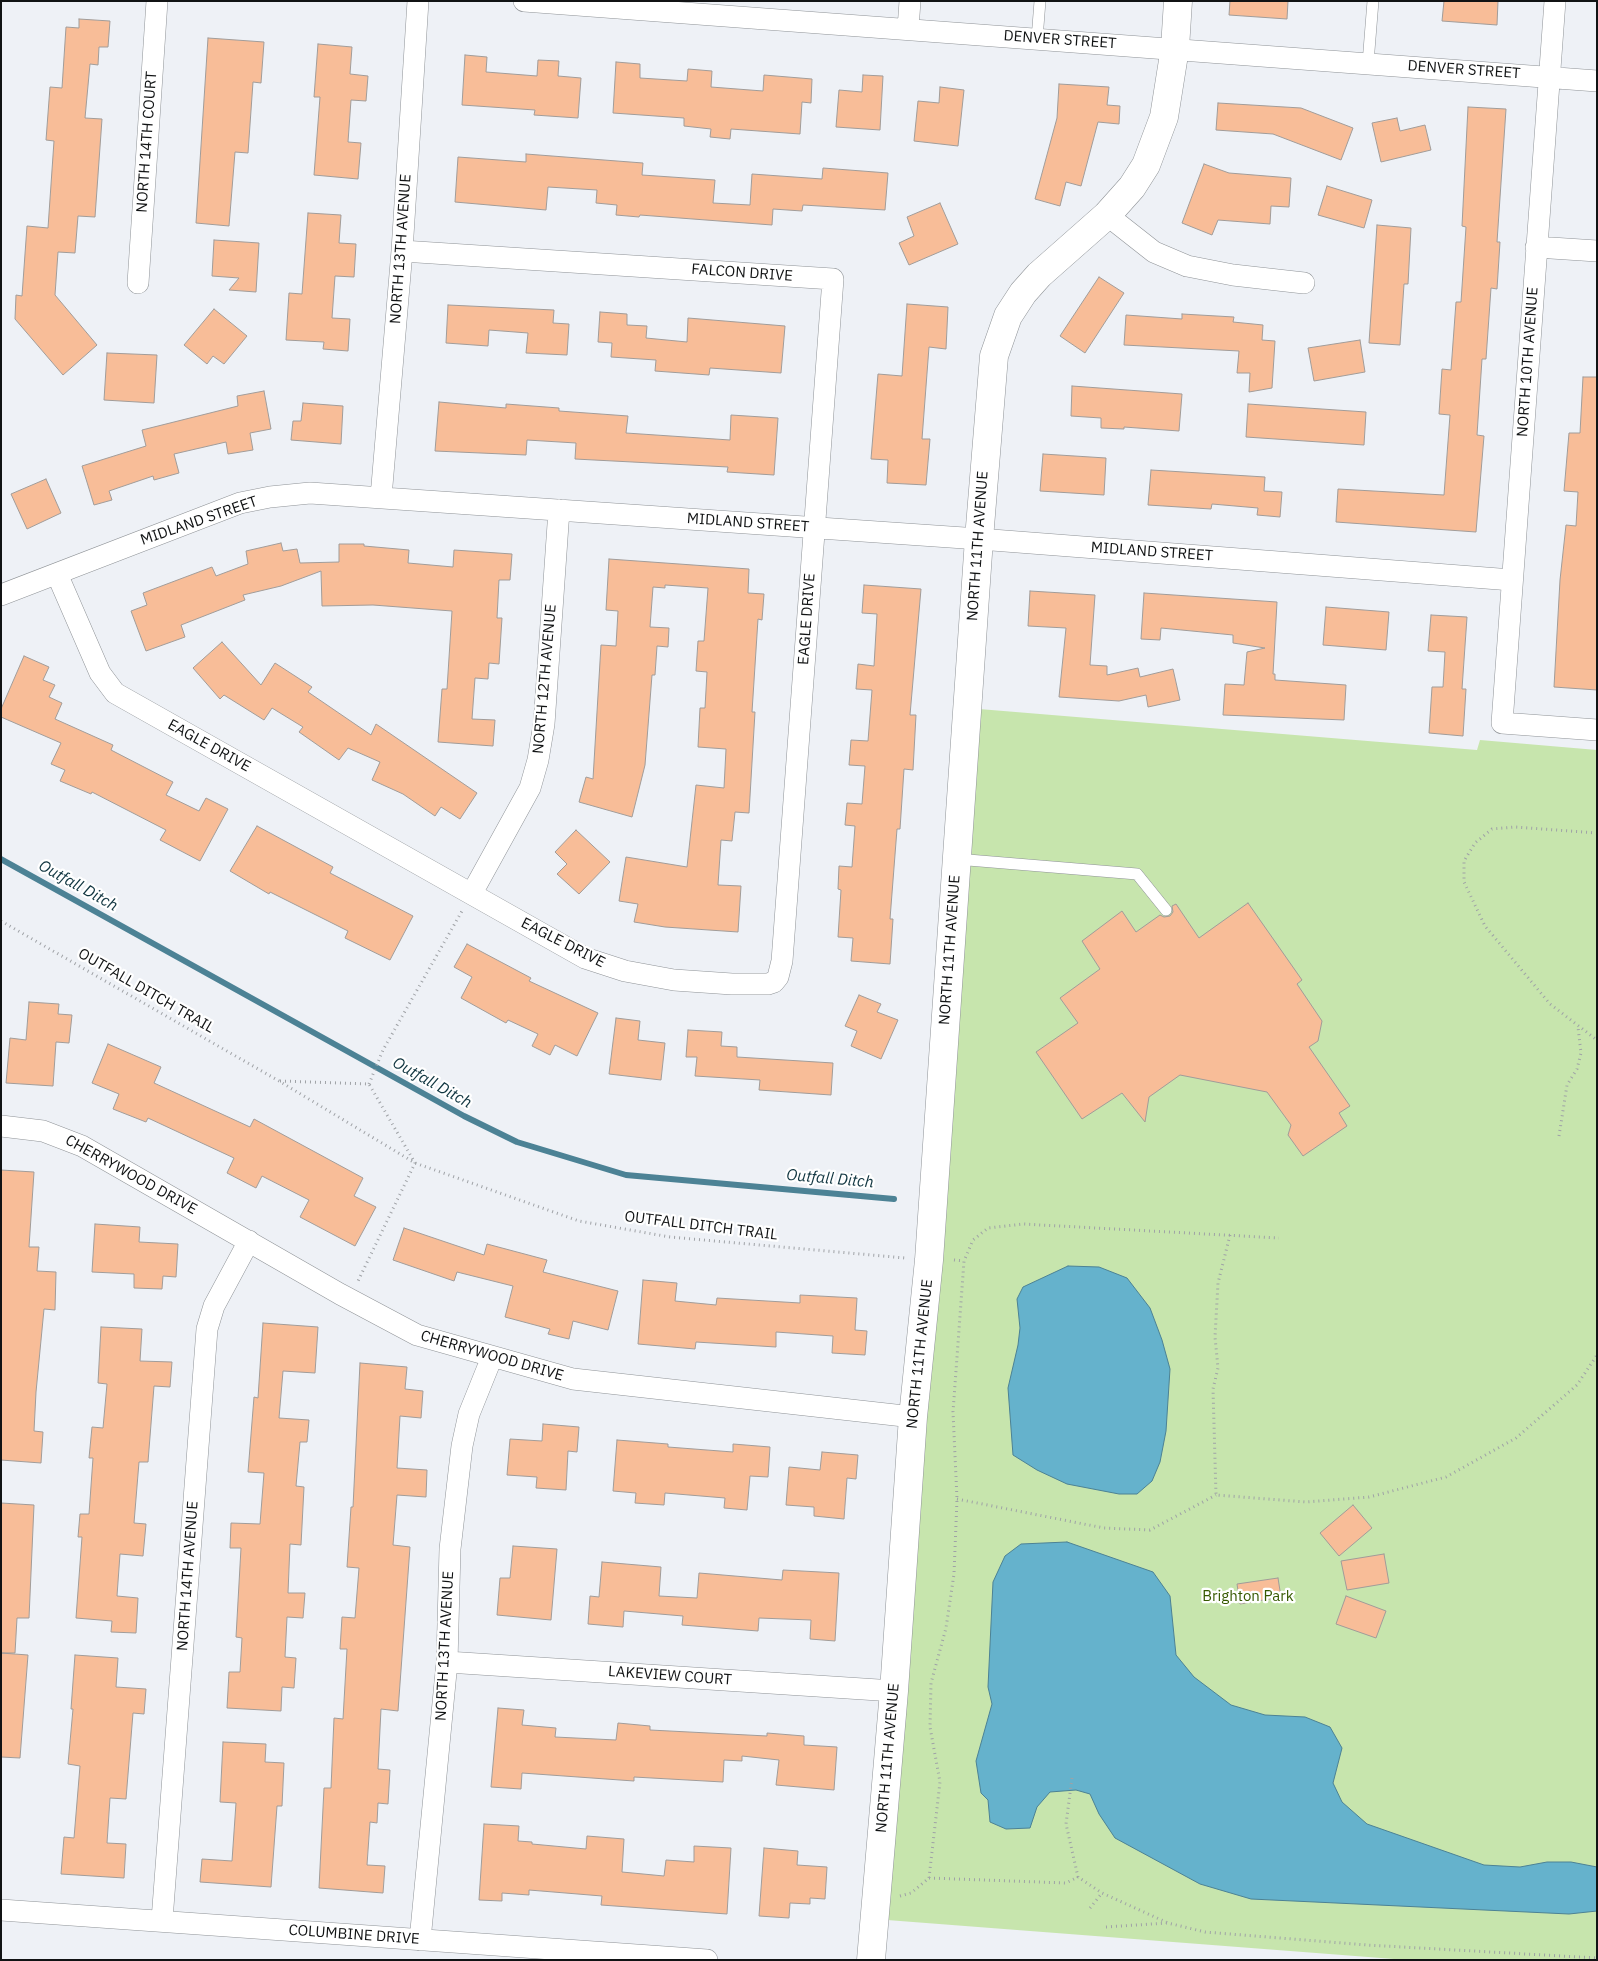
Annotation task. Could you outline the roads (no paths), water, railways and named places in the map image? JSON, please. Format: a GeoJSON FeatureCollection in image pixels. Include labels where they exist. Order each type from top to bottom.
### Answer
{"type":"FeatureCollection","features":[{"type":"Feature","properties":{"kind":"street","name":"NORTH 14TH COURT"},"geometry":{"type":"LineString","coordinates":[[138,283],[157,1]]}},
{"type":"Feature","properties":{"kind":"street","name":"NORTH 13TH AVENUE"},"geometry":{"type":"LineString","coordinates":[[381,497],[402,251],[418,1]]}},
{"type":"Feature","properties":{"kind":"street","name":"DENVER STREET"},"geometry":{"type":"LineString","coordinates":[[524,1],[664,6],[908,29],[1597,81]]}},
{"type":"Feature","properties":{"kind":"street"},"geometry":{"type":"LineString","coordinates":[[908,29],[910,1]]}},
{"type":"Feature","properties":{"kind":"street","name":"NORTH 11TH AVENUE"},"geometry":{"type":"LineString","coordinates":[[871,1960],[894,1691],[913,1417],[929,1260],[992,368],[999,336],[1023,293],[1039,275],[1107,216],[1132,187],[1156,143],[1164,117],[1174,48],[1178,1]]}},
{"type":"Feature","properties":{"kind":"street","name":"NORTH 10TH AVENUE"},"geometry":{"type":"LineString","coordinates":[[1554,1],[1502,723],[1597,730]]}},
{"type":"Feature","properties":{"kind":"street"},"geometry":{"type":"LineString","coordinates":[[1107,216],[1154,252],[1187,266],[1233,275],[1304,283]]}},
{"type":"Feature","properties":{"kind":"street"},"geometry":{"type":"LineString","coordinates":[[1536,247],[1597,251]]}},
{"type":"Feature","properties":{"kind":"street","name":"FALCON DRIVE"},"geometry":{"type":"LineString","coordinates":[[402,251],[833,279],[814,528]]}},
{"type":"Feature","properties":{"kind":"street","name":"MIDLAND STREET"},"geometry":{"type":"LineString","coordinates":[[1,595],[193,519],[240,503],[270,497],[310,493],[979,538],[1512,580]]}},
{"type":"Feature","properties":{"kind":"street","name":"NORTH 12TH AVENUE"},"geometry":{"type":"LineString","coordinates":[[472,894],[530,788],[538,760],[544,724],[559,510]]}},
{"type":"Feature","properties":{"kind":"street","name":"EAGLE DRIVE"},"geometry":{"type":"LineString","coordinates":[[58,574],[100,673],[115,693],[585,958],[625,972],[682,980],[732,984],[768,984],[774,982],[778,977],[782,961],[814,528]]}},
{"type":"Feature","properties":{"kind":"street","name":"CHERRYWOOD DRIVE"},"geometry":{"type":"LineString","coordinates":[[1,1126],[42,1131],[82,1146],[349,1299],[418,1335],[573,1379],[913,1417]]}},
{"type":"Feature","properties":{"kind":"street","name":"NORTH 14TH AVENUE"},"geometry":{"type":"LineString","coordinates":[[162,1920],[207,1329],[214,1306],[249,1241]]}},
{"type":"Feature","properties":{"kind":"street","name":"NORTH 13TH AVENUE"},"geometry":{"type":"LineString","coordinates":[[420,1940],[447,1662],[450,1549],[462,1446],[469,1414],[492,1357]]}},
{"type":"Feature","properties":{"kind":"street","name":"LAKEVIEW COURT"},"geometry":{"type":"LineString","coordinates":[[447,1662],[894,1691]]}},
{"type":"Feature","properties":{"kind":"street","name":"COLUMBINE DRIVE"},"geometry":{"type":"LineString","coordinates":[[1,1910],[706,1960]]}},
{"type":"Feature","properties":{"kind":"lane"},"geometry":{"type":"LineString","coordinates":[[1038,39],[1040,1]]}},
{"type":"Feature","properties":{"kind":"lane"},"geometry":{"type":"LineString","coordinates":[[1368,63],[1373,1]]}},
{"type":"Feature","properties":{"kind":"lane"},"geometry":{"type":"LineString","coordinates":[[956,859],[1137,874],[1166,910]]}},
{"type":"Feature","properties":{"kind":"water"},"geometry":{"type":"Polygon","coordinates":[[[1068,1266],[1099,1267],[1127,1278],[1150,1308],[1162,1340],[1170,1369],[1166,1431],[1160,1462],[1152,1481],[1137,1494],[1119,1494],[1067,1484],[1037,1470],[1013,1455],[1008,1388],[1020,1328],[1017,1299],[1023,1287],[1068,1266]]]}},
{"type":"Feature","properties":{"kind":"water"},"geometry":{"type":"Polygon","coordinates":[[[1067,1542],[1153,1572],[1170,1596],[1176,1655],[1194,1677],[1231,1705],[1265,1715],[1305,1717],[1330,1727],[1342,1748],[1333,1783],[1342,1802],[1367,1824],[1484,1865],[1520,1867],[1547,1862],[1571,1862],[1597,1867],[1597,1911],[1569,1914],[1251,1899],[1200,1884],[1115,1838],[1099,1814],[1090,1794],[1076,1790],[1050,1792],[1037,1807],[1030,1828],[1006,1829],[990,1822],[988,1800],[981,1793],[976,1761],[992,1704],[988,1687],[993,1582],[1005,1556],[1021,1544],[1067,1542]]]}},
{"type":"Feature","properties":{"kind":"waterway","name":"Outfall Ditch"},"geometry":{"type":"LineString","coordinates":[[1,859],[464,1116],[517,1142],[626,1175],[894,1199]]}},
{"type":"Feature","properties":{"kind":"park label","name":"Brighton Park"},"geometry":{"type":"Point","coordinates":[1248,1597]}}]}
